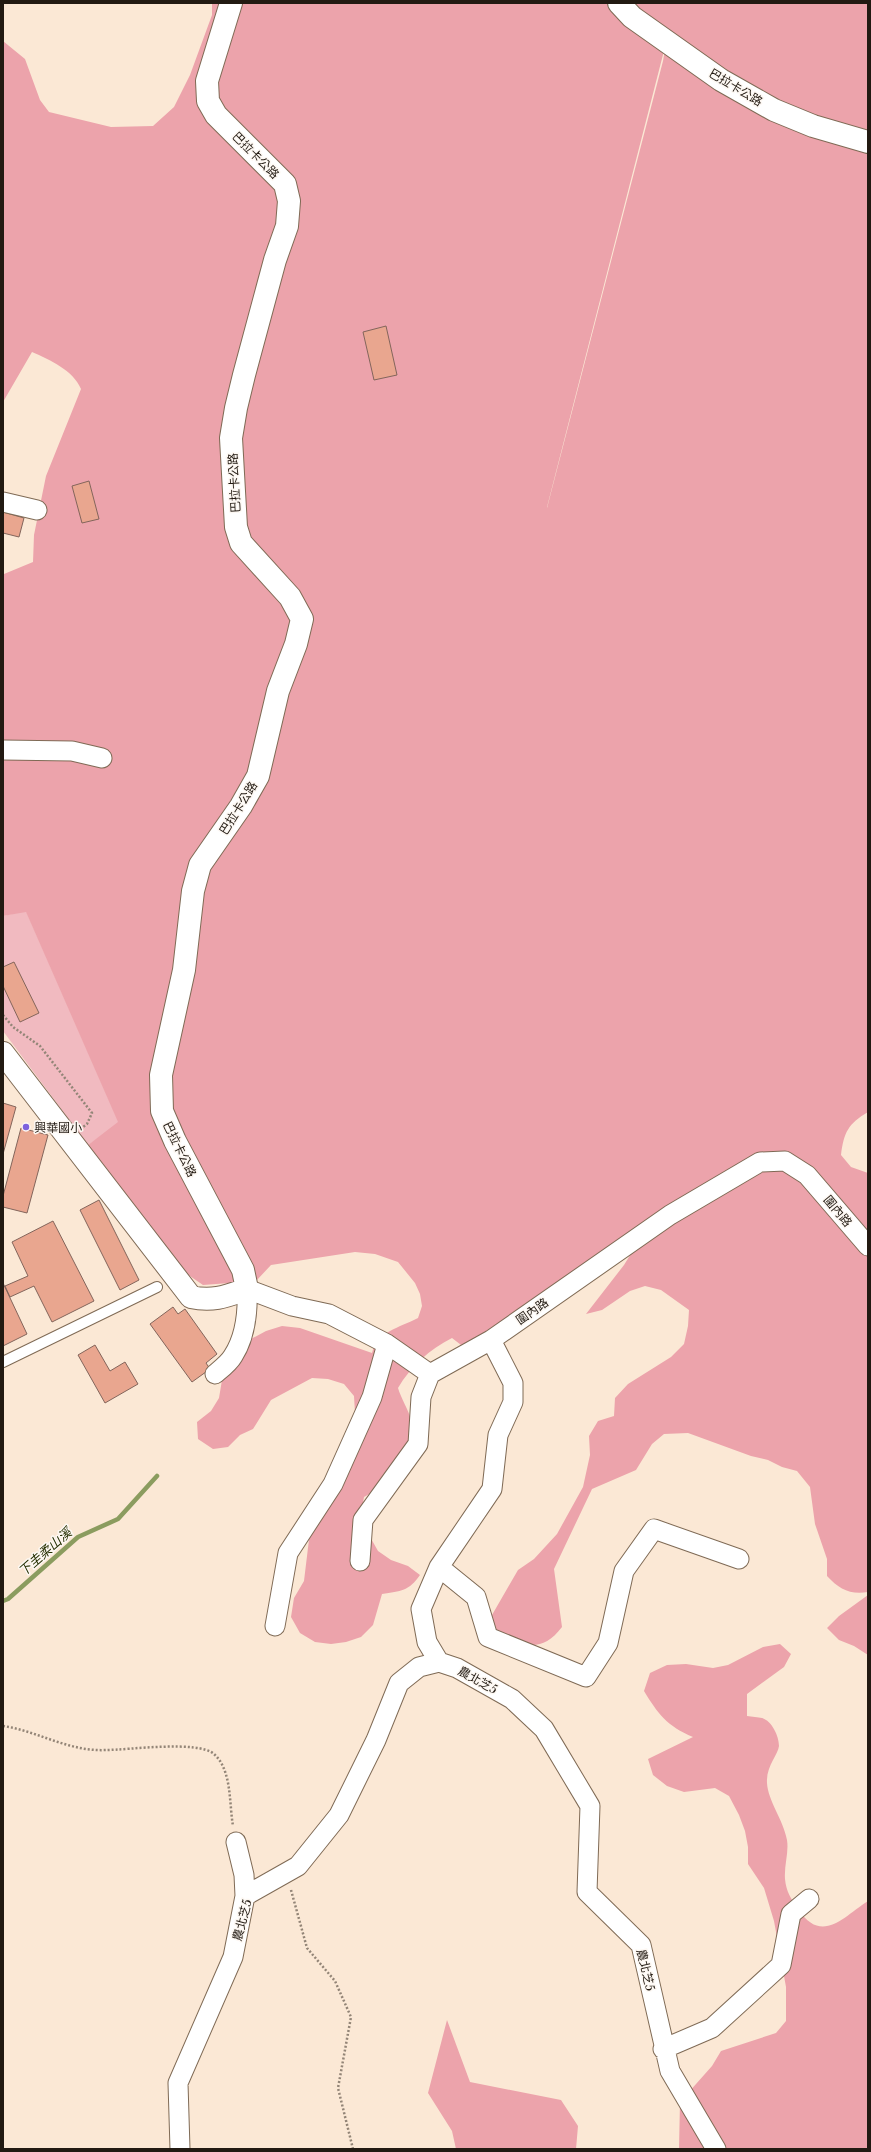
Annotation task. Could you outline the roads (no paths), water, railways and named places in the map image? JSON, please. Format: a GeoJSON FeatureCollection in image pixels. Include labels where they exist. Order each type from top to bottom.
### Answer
{"type":"FeatureCollection","features":[{"type":"Feature","properties":{"kind":"main road","name":"巴拉卡公路"},"geometry":{"type":"LineString","coordinates":[[231,3],[207,81],[208,102],[216,115],[285,184],[289,201],[287,226],[275,260],[236,408],[231,438],[236,527],[241,543],[290,597],[302,619],[296,644],[278,691],[258,776],[241,806],[200,866],[193,892],[184,970],[161,1075],[162,1112],[175,1141],[243,1270],[248,1289]]}},
{"type":"Feature","properties":{"kind":"main road","name":"巴拉卡公路"},"geometry":{"type":"LineString","coordinates":[[619,3],[632,18],[721,80],[774,110],[813,126],[868,142]]}},
{"type":"Feature","properties":{"kind":"main road"},"geometry":{"type":"LineString","coordinates":[[3,1053],[69,1137],[190,1297],[206,1300],[248,1289]]}},
{"type":"Feature","properties":{"kind":"street"},"geometry":{"type":"LineString","coordinates":[[3,502],[37,510]]}},
{"type":"Feature","properties":{"kind":"street"},"geometry":{"type":"LineString","coordinates":[[3,750],[72,751],[102,758]]}},
{"type":"Feature","properties":{"kind":"street","name":"圍內路"},"geometry":{"type":"LineString","coordinates":[[430,1374],[491,1340],[670,1215],[760,1162],[785,1161],[807,1175],[868,1246]]}},
{"type":"Feature","properties":{"kind":"street"},"geometry":{"type":"LineString","coordinates":[[215,1374],[233,1357],[241,1339],[248,1311],[248,1289],[292,1306],[328,1314],[387,1344],[430,1374],[422,1397],[418,1444],[363,1520],[360,1561]]}},
{"type":"Feature","properties":{"kind":"street"},"geometry":{"type":"LineString","coordinates":[[439,1662],[427,1642],[421,1609],[439,1567],[492,1489],[498,1436],[513,1402],[513,1383],[491,1340]]}},
{"type":"Feature","properties":{"kind":"street"},"geometry":{"type":"LineString","coordinates":[[275,1626],[288,1553],[333,1484],[372,1397],[387,1344]]}},
{"type":"Feature","properties":{"kind":"street"},"geometry":{"type":"LineString","coordinates":[[439,1567],[476,1598],[488,1637],[586,1677],[608,1643],[624,1571],[654,1529],[739,1559]]}},
{"type":"Feature","properties":{"kind":"street","name":"農北芝5"},"geometry":{"type":"LineString","coordinates":[[180,2149],[178,2083],[233,1957],[246,1896],[298,1866],[339,1815],[376,1740],[399,1683],[419,1667],[439,1662],[457,1668],[512,1699],[544,1729],[590,1806],[587,1892],[641,1945],[670,2071],[716,2149]]}},
{"type":"Feature","properties":{"kind":"street"},"geometry":{"type":"LineString","coordinates":[[236,1842],[244,1875],[246,1896]]}},
{"type":"Feature","properties":{"kind":"street"},"geometry":{"type":"LineString","coordinates":[[664,2049],[712,2028],[781,1965],[791,1914],[809,1899]]}},
{"type":"Feature","properties":{"kind":"lane"},"geometry":{"type":"LineString","coordinates":[[3,1362],[157,1287]]}},
{"type":"Feature","properties":{"kind":"waterway","name":"下圭柔山溪"},"geometry":{"type":"LineString","coordinates":[[3,1601],[8,1599],[78,1537],[118,1519],[157,1476]]}},
{"type":"Feature","properties":{"kind":"place","name":"興華國小"},"geometry":{"type":"Point","coordinates":[26,1127]}}]}
